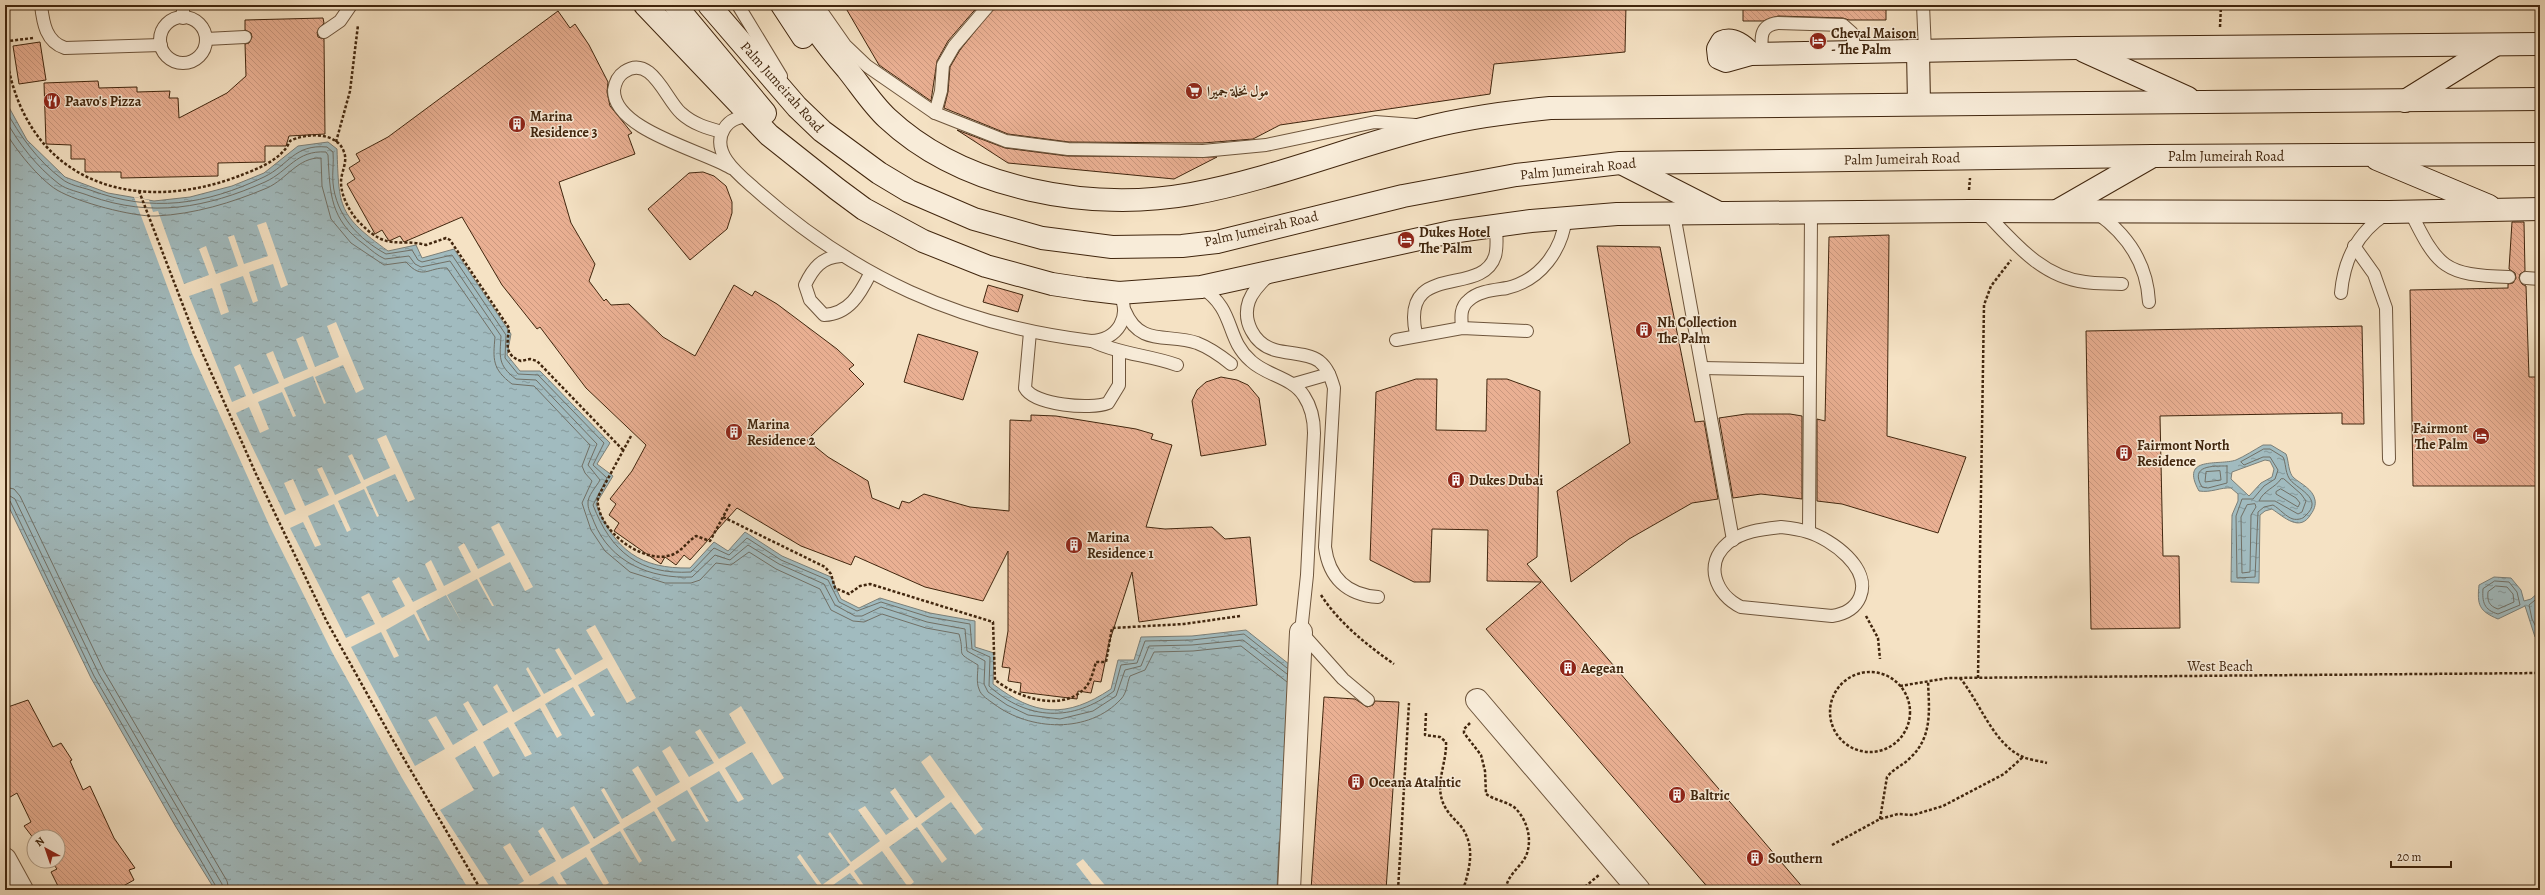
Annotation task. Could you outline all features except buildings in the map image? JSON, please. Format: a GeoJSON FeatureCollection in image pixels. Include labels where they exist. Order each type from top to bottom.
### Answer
{"type":"FeatureCollection","features":[{"type":"Feature","properties":{"kind":"main road"},"geometry":{"type":"LineString","coordinates":[[645,5],[769,135],[864,209],[923,241],[954,255],[986,266],[1122,302],[1270,274],[1407,240],[1496,225],[1566,217],[1674,214],[1811,214],[1984,211],[2389,212],[2540,209]]}},
{"type":"Feature","properties":{"kind":"main road"},"geometry":{"type":"LineString","coordinates":[[675,5],[701,33],[810,168]]}},
{"type":"Feature","properties":{"kind":"main road","name":"Palm Jumeirah Road"},"geometry":{"type":"LineString","coordinates":[[709,5],[797,107],[822,132],[850,153],[909,191],[941,206],[1007,230],[1042,238],[1112,247],[1182,246],[1217,242],[1410,194],[1516,175],[1620,163],[2152,156],[2540,154]]}},
{"type":"Feature","properties":{"kind":"main road"},"geometry":{"type":"LineString","coordinates":[[782,5],[811,47],[828,66],[887,118],[920,142],[955,163],[992,179],[1032,191],[1072,198],[1111,200],[1151,199],[1228,186],[1431,127],[1510,112],[1584,106],[2540,99]]}},
{"type":"Feature","properties":{"kind":"main road"},"geometry":{"type":"LineString","coordinates":[[800,5],[826,44],[887,118]]}},
{"type":"Feature","properties":{"kind":"main road"},"geometry":{"type":"LineString","coordinates":[[2405,101],[2495,44]]}},
{"type":"Feature","properties":{"kind":"main road"},"geometry":{"type":"LineString","coordinates":[[1756,54],[2077,48],[2540,44]]}},
{"type":"Feature","properties":{"kind":"main road"},"geometry":{"type":"LineString","coordinates":[[2077,48],[2194,101]]}},
{"type":"Feature","properties":{"kind":"main road"},"geometry":{"type":"LineString","coordinates":[[1919,104],[1921,51]]}},
{"type":"Feature","properties":{"kind":"main road"},"geometry":{"type":"LineString","coordinates":[[2057,211],[2152,156]]}},
{"type":"Feature","properties":{"kind":"main road"},"geometry":{"type":"LineString","coordinates":[[2369,156],[2496,209]]}},
{"type":"Feature","properties":{"kind":"main road"},"geometry":{"type":"LineString","coordinates":[[1620,163],[1720,214]]}},
{"type":"Feature","properties":{"kind":"main road"},"geometry":{"type":"LineString","coordinates":[[1290,890],[1301,632]]}},
{"type":"Feature","properties":{"kind":"main road"},"geometry":{"type":"LineString","coordinates":[[1481,704],[1639,890]]}},
{"type":"Feature","properties":{"kind":"main road"},"geometry":{"type":"LineString","coordinates":[[5,859],[22,890]]}},
{"type":"Feature","properties":{"kind":"lane"},"geometry":{"type":"LineString","coordinates":[[41,5],[45,28],[56,45],[65,48],[161,45]]}},
{"type":"Feature","properties":{"kind":"lane"},"geometry":{"type":"LineString","coordinates":[[183,5],[183,18]]}},
{"type":"Feature","properties":{"kind":"lane"},"geometry":{"type":"LineString","coordinates":[[324,32],[340,21],[351,5]]}},
{"type":"Feature","properties":{"kind":"lane"},"geometry":{"type":"LineString","coordinates":[[738,5],[797,107]]}},
{"type":"Feature","properties":{"kind":"lane"},"geometry":{"type":"LineString","coordinates":[[817,5],[845,45],[867,66],[935,114],[1006,141],[1068,149],[1204,151],[1266,145],[1375,122],[1431,127]]}},
{"type":"Feature","properties":{"kind":"lane"},"geometry":{"type":"LineString","coordinates":[[935,114],[941,91],[943,65],[954,46],[989,5]]}},
{"type":"Feature","properties":{"kind":"lane"},"geometry":{"type":"LineString","coordinates":[[1917,5],[1921,51]]}},
{"type":"Feature","properties":{"kind":"lane"},"geometry":{"type":"LineString","coordinates":[[1921,51],[1923,5]]}},
{"type":"Feature","properties":{"kind":"lane"},"geometry":{"type":"LineString","coordinates":[[183,18],[194,20],[200,24],[206,39],[203,52],[198,58],[185,64],[170,60],[161,45],[161,32],[172,20],[183,18]]}},
{"type":"Feature","properties":{"kind":"lane"},"geometry":{"type":"LineString","coordinates":[[1756,54],[1764,29],[1778,23],[1844,25],[1852,33],[1855,53]]}},
{"type":"Feature","properties":{"kind":"lane"},"geometry":{"type":"LineString","coordinates":[[206,39],[245,37]]}},
{"type":"Feature","properties":{"kind":"lane"},"geometry":{"type":"LineString","coordinates":[[722,132],[693,122],[680,113],[650,72],[641,68],[633,68],[624,72],[618,78],[614,90],[617,103],[643,128],[668,142],[708,156],[734,170],[788,218],[841,256],[870,274],[914,295],[983,321],[1030,332],[1091,341],[1101,341],[1118,330],[1122,302]]}},
{"type":"Feature","properties":{"kind":"lane"},"geometry":{"type":"LineString","coordinates":[[734,170],[721,149],[722,132],[734,120],[750,116]]}},
{"type":"Feature","properties":{"kind":"lane"},"geometry":{"type":"LineString","coordinates":[[1984,211],[2021,248],[2050,271],[2067,278],[2085,282],[2122,284]]}},
{"type":"Feature","properties":{"kind":"lane"},"geometry":{"type":"LineString","coordinates":[[2410,211],[2430,251],[2445,266],[2465,275],[2508,278]]}},
{"type":"Feature","properties":{"kind":"lane"},"geometry":{"type":"LineString","coordinates":[[2096,212],[2120,232],[2138,256],[2146,278],[2149,302]]}},
{"type":"Feature","properties":{"kind":"lane"},"geometry":{"type":"LineString","coordinates":[[2341,294],[2347,261],[2354,246],[2364,232],[2389,212]]}},
{"type":"Feature","properties":{"kind":"lane"},"geometry":{"type":"LineString","coordinates":[[1674,214],[1733,540]]}},
{"type":"Feature","properties":{"kind":"lane"},"geometry":{"type":"LineString","coordinates":[[1809,532],[1811,214]]}},
{"type":"Feature","properties":{"kind":"lane"},"geometry":{"type":"LineString","coordinates":[[1462,328],[1461,312],[1464,306],[1474,296],[1514,286],[1526,281],[1546,265],[1560,244],[1566,217]]}},
{"type":"Feature","properties":{"kind":"lane"},"geometry":{"type":"LineString","coordinates":[[1416,334],[1412,314],[1416,300],[1436,286],[1476,275],[1491,265],[1497,248],[1496,225]]}},
{"type":"Feature","properties":{"kind":"lane"},"geometry":{"type":"LineString","coordinates":[[2354,246],[2374,274],[2386,308],[2389,459]]}},
{"type":"Feature","properties":{"kind":"lane"},"geometry":{"type":"LineString","coordinates":[[841,256],[829,257],[823,261],[810,276],[805,285],[810,300],[824,316],[843,311],[858,297],[870,274]]}},
{"type":"Feature","properties":{"kind":"lane"},"geometry":{"type":"LineString","coordinates":[[1270,274],[1254,290],[1249,301],[1247,313],[1248,325],[1254,336],[1262,344],[1273,350],[1318,361],[1329,374],[1334,396],[1325,547],[1327,560],[1332,573],[1340,584],[1351,592],[1364,596],[1378,597]]}},
{"type":"Feature","properties":{"kind":"lane"},"geometry":{"type":"LineString","coordinates":[[2526,278],[2540,278]]}},
{"type":"Feature","properties":{"kind":"lane"},"geometry":{"type":"LineString","coordinates":[[1201,287],[1215,298],[1225,311],[1237,344],[1251,361],[1270,374],[1294,384],[1310,406],[1314,419],[1307,575],[1301,632],[1343,679],[1368,700]]}},
{"type":"Feature","properties":{"kind":"lane"},"geometry":{"type":"LineString","coordinates":[[1122,302],[1135,328],[1144,334],[1196,342],[1209,348],[1231,364]]}},
{"type":"Feature","properties":{"kind":"lane"},"geometry":{"type":"LineString","coordinates":[[1396,340],[1416,334],[1462,328],[1527,331]]}},
{"type":"Feature","properties":{"kind":"lane"},"geometry":{"type":"LineString","coordinates":[[1030,332],[1024,388],[1027,393],[1041,399],[1095,407],[1108,403],[1119,385],[1119,351]]}},
{"type":"Feature","properties":{"kind":"lane"},"geometry":{"type":"LineString","coordinates":[[1091,341],[1119,351],[1149,356],[1177,366]]}},
{"type":"Feature","properties":{"kind":"lane"},"geometry":{"type":"LineString","coordinates":[[1702,368],[1810,370]]}},
{"type":"Feature","properties":{"kind":"lane"},"geometry":{"type":"LineString","coordinates":[[1294,384],[1329,374]]}},
{"type":"Feature","properties":{"kind":"lane"},"geometry":{"type":"LineString","coordinates":[[1781,527],[1809,532],[1833,545],[1856,568],[1863,582],[1858,601],[1852,609],[1842,615],[1832,616],[1741,607],[1729,601],[1720,591],[1715,579],[1715,566],[1720,553],[1733,540],[1753,531],[1767,528],[1781,527]]}},
{"type":"Feature","properties":{"kind":"path"},"geometry":{"type":"LineString","coordinates":[[336,142],[350,91],[359,21]]}},
{"type":"Feature","properties":{"kind":"path"},"geometry":{"type":"LineString","coordinates":[[50,37],[9,41],[6,45],[6,63],[17,102],[24,116],[41,142],[55,156],[90,178],[109,185],[140,191],[184,190],[224,181],[267,164],[287,148],[290,141],[297,137],[327,137],[341,146],[345,156],[341,182],[343,192],[353,214],[361,225],[371,234],[390,243],[421,242],[426,245],[446,238],[450,240],[508,328],[506,346],[510,354],[521,361],[530,359],[537,361],[623,450]]}},
{"type":"Feature","properties":{"kind":"path"},"geometry":{"type":"LineString","coordinates":[[140,191],[194,334],[256,474],[326,620],[394,742],[481,890]]}},
{"type":"Feature","properties":{"kind":"path"},"geometry":{"type":"LineString","coordinates":[[1978,678],[1984,305],[1991,286],[2021,248]]}},
{"type":"Feature","properties":{"kind":"path"},"geometry":{"type":"LineString","coordinates":[[630,436],[598,496],[597,507],[604,523],[631,547],[655,556],[672,555],[678,553],[696,536],[710,541],[730,504]]}},
{"type":"Feature","properties":{"kind":"path"},"geometry":{"type":"LineString","coordinates":[[723,517],[825,567],[831,574],[835,588],[849,594],[860,586],[870,584],[993,622],[995,680],[1014,692],[1038,699],[1072,697],[1084,690],[1092,677],[1096,662],[1106,662],[1112,628],[1184,624],[1240,616]]}},
{"type":"Feature","properties":{"kind":"path"},"geometry":{"type":"LineString","coordinates":[[1307,575],[1325,601],[1345,625],[1368,646],[1394,664]]}},
{"type":"Feature","properties":{"kind":"path"},"geometry":{"type":"LineString","coordinates":[[1858,601],[1878,638],[1880,659]]}},
{"type":"Feature","properties":{"kind":"path"},"geometry":{"type":"LineString","coordinates":[[1862,672],[1876,672],[1890,677],[1900,686],[1907,698],[1910,712],[1908,726],[1901,738],[1890,747],[1877,752],[1863,752],[1850,747],[1839,739],[1832,726],[1829,713],[1832,699],[1838,686],[1849,678],[1862,672]]}},
{"type":"Feature","properties":{"kind":"path","name":"West Beach"},"geometry":{"type":"LineString","coordinates":[[1900,686],[1928,681],[1960,678],[2540,673]]}},
{"type":"Feature","properties":{"kind":"path"},"geometry":{"type":"LineString","coordinates":[[1960,678],[1973,693],[1998,737],[2023,757],[2047,762]]}},
{"type":"Feature","properties":{"kind":"path"},"geometry":{"type":"LineString","coordinates":[[1880,819],[1887,777],[1910,758],[1925,738],[1929,726],[1928,681]]}},
{"type":"Feature","properties":{"kind":"path"},"geometry":{"type":"LineString","coordinates":[[1398,890],[1409,703]]}},
{"type":"Feature","properties":{"kind":"path"},"geometry":{"type":"LineString","coordinates":[[1481,704],[1464,729],[1464,733],[1481,755],[1485,771],[1486,794],[1506,802],[1519,813],[1528,829],[1529,838],[1525,856],[1506,883],[1506,890]]}},
{"type":"Feature","properties":{"kind":"path"},"geometry":{"type":"LineString","coordinates":[[1426,713],[1425,735],[1440,737],[1446,742],[1441,784],[1442,800],[1446,809],[1462,829],[1469,844],[1471,862],[1463,890]]}},
{"type":"Feature","properties":{"kind":"path"},"geometry":{"type":"LineString","coordinates":[[1832,845],[1880,819],[1898,814],[1914,815],[1943,806],[2004,774],[2023,757]]}},
{"type":"Feature","properties":{"kind":"water"},"geometry":{"type":"Polygon","coordinates":[[[5,100],[27,140],[65,177],[108,193],[154,201],[190,197],[232,186],[264,173],[298,146],[328,142],[337,149],[339,185],[344,209],[359,228],[388,251],[416,245],[422,258],[454,249],[511,334],[507,355],[520,371],[540,371],[610,443],[597,464],[613,476],[596,504],[603,520],[621,545],[631,554],[643,560],[657,565],[690,568],[714,542],[728,551],[745,532],[782,556],[831,577],[841,599],[859,608],[880,598],[930,613],[975,621],[975,647],[994,653],[993,684],[1008,695],[1023,702],[1037,708],[1051,710],[1065,709],[1079,705],[1095,699],[1111,689],[1118,660],[1134,660],[1141,637],[1192,636],[1246,630],[1304,676],[1291,890],[215,890],[176,827],[91,678],[5,499],[5,100]]]}},
{"type":"Feature","properties":{"kind":"water"},"geometry":{"type":"Polygon","coordinates":[[[2263,445],[2271,445],[2286,454],[2292,476],[2312,493],[2315,500],[2315,506],[2307,520],[2297,523],[2292,522],[2272,509],[2265,511],[2260,515],[2259,583],[2231,582],[2232,515],[2238,501],[2238,494],[2231,488],[2199,491],[2194,480],[2194,472],[2197,467],[2204,464],[2236,460],[2263,445]],[[2265,460],[2232,472],[2231,479],[2249,496],[2261,483],[2272,477],[2274,469],[2270,461],[2265,460]]]}},
{"type":"Feature","properties":{"kind":"water"},"geometry":{"type":"Polygon","coordinates":[[[2494,577],[2511,578],[2521,590],[2524,601],[2531,599],[2540,591],[2540,639],[2535,637],[2525,606],[2498,619],[2483,610],[2478,598],[2479,585],[2494,577]]]}},
{"type":"Feature","properties":{"kind":"pier"},"geometry":{"type":"Polygon","coordinates":[[[134,197],[149,200],[153,212],[158,211],[184,284],[209,275],[199,249],[206,246],[216,274],[238,266],[228,237],[234,235],[244,264],[268,256],[257,225],[266,222],[288,285],[281,288],[273,264],[249,272],[258,301],[253,303],[243,276],[220,284],[229,312],[221,315],[212,288],[189,296],[232,402],[246,396],[234,367],[240,364],[253,394],[279,383],[266,354],[273,351],[284,379],[308,369],[296,339],[303,336],[315,367],[339,357],[327,326],[336,322],[364,389],[356,393],[343,365],[315,377],[326,403],[324,404],[313,376],[284,388],[296,416],[293,417],[282,392],[258,402],[269,429],[260,433],[249,407],[236,413],[285,515],[296,510],[284,483],[293,479],[305,506],[329,495],[317,469],[322,467],[335,495],[361,483],[348,456],[352,454],[364,480],[390,468],[377,439],[386,435],[415,499],[408,502],[395,474],[366,487],[379,516],[377,517],[364,489],[338,501],[351,530],[347,532],[334,504],[308,516],[321,545],[315,547],[303,522],[290,528],[346,638],[375,624],[361,597],[369,593],[382,618],[405,606],[392,581],[399,577],[413,602],[437,590],[425,564],[431,560],[444,586],[471,572],[458,547],[464,543],[478,569],[505,555],[491,527],[499,523],[533,587],[525,591],[510,562],[479,578],[494,606],[492,606],[477,579],[447,595],[462,623],[446,595],[416,611],[430,640],[428,641],[414,614],[386,630],[399,656],[394,658],[381,632],[351,647],[415,766],[445,749],[428,720],[436,716],[453,745],[478,730],[463,704],[468,701],[483,726],[508,712],[493,687],[497,684],[513,712],[541,696],[526,669],[528,667],[544,694],[572,679],[555,650],[559,648],[575,675],[603,659],[586,630],[595,625],[636,698],[627,703],[607,668],[578,685],[595,715],[591,717],[573,687],[545,704],[562,735],[557,738],[540,708],[514,723],[532,754],[525,757],[508,727],[483,742],[500,773],[493,777],[475,746],[455,758],[474,790],[440,810],[492,890],[469,890],[402,778],[332,652],[271,529],[192,353],[134,197]]]}},
{"type":"Feature","properties":{"kind":"pier"},"geometry":{"type":"Polygon","coordinates":[[[741,706],[784,778],[772,785],[752,752],[725,768],[744,799],[738,802],[719,771],[690,788],[709,821],[706,822],[687,790],[657,808],[676,840],[672,842],[654,811],[623,829],[642,861],[639,863],[620,831],[590,849],[609,883],[604,886],[586,857],[560,873],[570,890],[562,890],[553,876],[529,890],[509,890],[524,881],[503,847],[510,843],[530,876],[556,861],[538,831],[543,827],[562,859],[590,843],[570,808],[574,806],[594,839],[620,823],[601,790],[604,788],[622,819],[651,802],[632,770],[638,766],[656,796],[680,782],[662,751],[670,746],[689,777],[714,763],[695,732],[700,729],[719,759],[746,743],[729,714],[741,706]]]}},
{"type":"Feature","properties":{"kind":"pier"},"geometry":{"type":"Polygon","coordinates":[[[930,755],[983,829],[975,835],[951,802],[921,824],[947,859],[942,863],[917,827],[889,847],[914,882],[908,887],[882,851],[854,871],[867,890],[863,890],[850,873],[826,890],[813,890],[818,886],[797,857],[800,854],[822,885],[850,865],[828,834],[830,832],[851,862],[880,841],[858,810],[865,806],[886,835],[909,819],[890,792],[895,788],[916,818],[945,797],[921,762],[930,755]]]}},
{"type":"Feature","properties":{"kind":"pier"},"geometry":{"type":"Polygon","coordinates":[[[1083,859],[1109,890],[1096,890],[1076,864],[1083,859]]]}},
{"type":"Feature","properties":{"kind":"place","name":"Cheval Maison - The Palm"},"geometry":{"type":"Point","coordinates":[1818,41]}},
{"type":"Feature","properties":{"kind":"place","name":"مول نخلة جميرا"},"geometry":{"type":"Point","coordinates":[1194,91]}},
{"type":"Feature","properties":{"kind":"place","name":"Paavo's Pizza"},"geometry":{"type":"Point","coordinates":[52,101]}},
{"type":"Feature","properties":{"kind":"place","name":"Marina Residence 3"},"geometry":{"type":"Point","coordinates":[517,124]}},
{"type":"Feature","properties":{"kind":"place","name":"Dukes Hotel The Palm"},"geometry":{"type":"Point","coordinates":[1406,240]}},
{"type":"Feature","properties":{"kind":"place","name":"Nh Collection The Palm"},"geometry":{"type":"Point","coordinates":[1644,330]}},
{"type":"Feature","properties":{"kind":"place","name":"Marina Residence 2"},"geometry":{"type":"Point","coordinates":[734,432]}},
{"type":"Feature","properties":{"kind":"place","name":"Fairmont The Palm"},"geometry":{"type":"Point","coordinates":[2481,436]}},
{"type":"Feature","properties":{"kind":"place","name":"Fairmont North Residence"},"geometry":{"type":"Point","coordinates":[2124,453]}},
{"type":"Feature","properties":{"kind":"place","name":"Dukes Dubai"},"geometry":{"type":"Point","coordinates":[1456,480]}},
{"type":"Feature","properties":{"kind":"place","name":"Marina Residence 1"},"geometry":{"type":"Point","coordinates":[1074,545]}},
{"type":"Feature","properties":{"kind":"place","name":"Aegean"},"geometry":{"type":"Point","coordinates":[1568,668]}},
{"type":"Feature","properties":{"kind":"place","name":"Oceana Atalntic"},"geometry":{"type":"Point","coordinates":[1356,782]}},
{"type":"Feature","properties":{"kind":"place","name":"Baltric"},"geometry":{"type":"Point","coordinates":[1677,795]}},
{"type":"Feature","properties":{"kind":"place","name":"Southern"},"geometry":{"type":"Point","coordinates":[1755,858]}}]}
